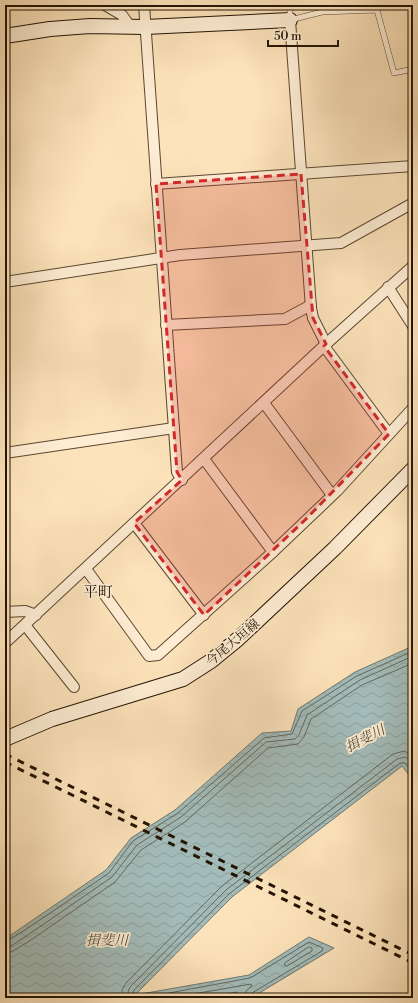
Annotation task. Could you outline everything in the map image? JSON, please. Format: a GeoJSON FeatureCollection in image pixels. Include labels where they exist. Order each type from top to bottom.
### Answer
{"type":"FeatureCollection","features":[{"type":"Feature","properties":{"kind":"main road"},"geometry":{"type":"LineString","coordinates":[[5,36],[50,29],[130,26],[145,27],[290,20]]}},
{"type":"Feature","properties":{"kind":"main road","name":"今尾大垣線"},"geometry":{"type":"LineString","coordinates":[[5,739],[52,719],[183,679],[211,662],[335,548],[413,469]]}},
{"type":"Feature","properties":{"kind":"street"},"geometry":{"type":"LineString","coordinates":[[105,5],[122,15],[130,26]]}},
{"type":"Feature","properties":{"kind":"street"},"geometry":{"type":"LineString","coordinates":[[144,5],[177,472],[182,480]]}},
{"type":"Feature","properties":{"kind":"street"},"geometry":{"type":"LineString","coordinates":[[290,20],[312,318],[325,345],[389,434]]}},
{"type":"Feature","properties":{"kind":"street"},"geometry":{"type":"LineString","coordinates":[[156,184],[413,166]]}},
{"type":"Feature","properties":{"kind":"street"},"geometry":{"type":"LineString","coordinates":[[5,282],[180,255],[307,245],[341,244],[413,203]]}},
{"type":"Feature","properties":{"kind":"street"},"geometry":{"type":"LineString","coordinates":[[5,642],[182,480],[325,345],[413,266]]}},
{"type":"Feature","properties":{"kind":"street"},"geometry":{"type":"LineString","coordinates":[[388,287],[413,326]]}},
{"type":"Feature","properties":{"kind":"street"},"geometry":{"type":"LineString","coordinates":[[166,325],[285,319],[311,305]]}},
{"type":"Feature","properties":{"kind":"street"},"geometry":{"type":"LineString","coordinates":[[264,403],[332,495]]}},
{"type":"Feature","properties":{"kind":"street"},"geometry":{"type":"LineString","coordinates":[[86,569],[149,656],[158,655],[273,552],[332,495],[413,408]]}},
{"type":"Feature","properties":{"kind":"street"},"geometry":{"type":"LineString","coordinates":[[5,453],[174,428]]}},
{"type":"Feature","properties":{"kind":"street"},"geometry":{"type":"LineString","coordinates":[[204,459],[273,552]]}},
{"type":"Feature","properties":{"kind":"street"},"geometry":{"type":"LineString","coordinates":[[134,523],[204,614]]}},
{"type":"Feature","properties":{"kind":"street"},"geometry":{"type":"LineString","coordinates":[[5,612],[25,612],[36,615]]}},
{"type":"Feature","properties":{"kind":"street"},"geometry":{"type":"LineString","coordinates":[[25,625],[74,687]]}},
{"type":"Feature","properties":{"kind":"lane"},"geometry":{"type":"LineString","coordinates":[[290,5],[290,20],[322,12],[377,10],[394,73],[413,69]]}},
{"type":"Feature","properties":{"kind":"highlighted area"},"geometry":{"type":"Polygon","coordinates":[[[301,174],[313,318],[326,344],[324,346],[389,434],[305,520],[204,615],[134,523],[182,480],[177,472],[156,184],[301,174]]]}},
{"type":"Feature","properties":{"kind":"water","name":"揖斐川"},"geometry":{"type":"Polygon","coordinates":[[[413,646],[413,780],[402,766],[232,897],[135,995],[249,975],[309,937],[334,948],[251,998],[5,998],[5,939],[106,870],[131,838],[175,810],[262,733],[291,731],[298,709],[355,672],[413,646]]]}},
{"type":"Feature","properties":{"kind":"railway"},"geometry":{"type":"LineString","coordinates":[[5,754],[413,955]]}},
{"type":"Feature","properties":{"kind":"railway"},"geometry":{"type":"LineString","coordinates":[[5,762],[413,963]]}},
{"type":"Feature","properties":{"kind":"district","name":"平町"},"geometry":{"type":"Point","coordinates":[98,592]}}]}
